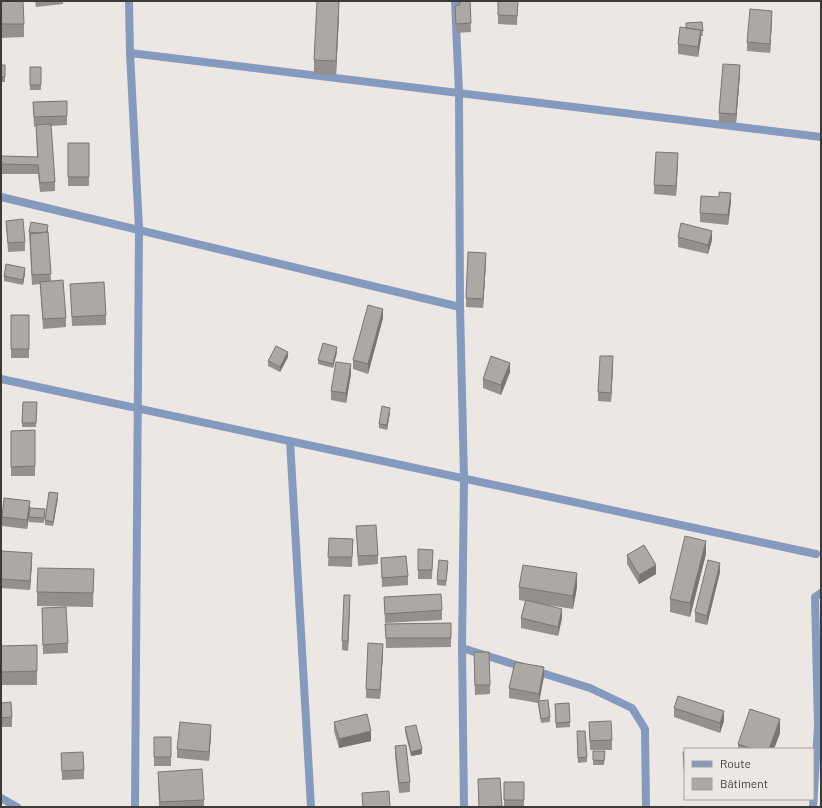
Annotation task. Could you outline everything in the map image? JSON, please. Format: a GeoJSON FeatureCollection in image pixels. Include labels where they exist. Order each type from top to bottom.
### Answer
{"type":"FeatureCollection","features":[{"type":"Feature","properties":{"kind":"street"},"geometry":{"type":"LineString","coordinates":[[129,1],[130,53],[139,229],[135,807]]}},
{"type":"Feature","properties":{"kind":"street"},"geometry":{"type":"LineString","coordinates":[[455,1],[459,93],[460,307],[464,479],[462,648],[464,807]]}},
{"type":"Feature","properties":{"kind":"street"},"geometry":{"type":"LineString","coordinates":[[130,53],[821,137]]}},
{"type":"Feature","properties":{"kind":"street"},"geometry":{"type":"LineString","coordinates":[[1,197],[460,307]]}},
{"type":"Feature","properties":{"kind":"street"},"geometry":{"type":"LineString","coordinates":[[1,379],[816,554]]}},
{"type":"Feature","properties":{"kind":"street"},"geometry":{"type":"LineString","coordinates":[[290,441],[311,807]]}},
{"type":"Feature","properties":{"kind":"street"},"geometry":{"type":"LineString","coordinates":[[814,794],[819,727],[815,597],[821,593]]}},
{"type":"Feature","properties":{"kind":"street"},"geometry":{"type":"LineString","coordinates":[[462,648],[590,688],[632,708],[645,730],[646,807]]}},
{"type":"Feature","properties":{"kind":"street"},"geometry":{"type":"LineString","coordinates":[[1,798],[17,807]]}},
{"type":"Feature","properties":{"kind":"building"},"geometry":{"type":"Polygon","coordinates":[[[1,1],[23,1],[24,24],[1,24],[1,1]]]}},
{"type":"Feature","properties":{"kind":"building"},"geometry":{"type":"Polygon","coordinates":[[[317,1],[339,1],[336,61],[314,60],[317,1]]]}},
{"type":"Feature","properties":{"kind":"building"},"geometry":{"type":"Polygon","coordinates":[[[460,1],[470,1],[471,23],[456,24],[455,6],[460,5],[460,1]]]}},
{"type":"Feature","properties":{"kind":"building"},"geometry":{"type":"Polygon","coordinates":[[[498,1],[518,1],[517,16],[498,15],[498,1]]]}},
{"type":"Feature","properties":{"kind":"building"},"geometry":{"type":"Polygon","coordinates":[[[750,9],[772,11],[770,44],[747,42],[750,9]]]}},
{"type":"Feature","properties":{"kind":"building"},"geometry":{"type":"Polygon","coordinates":[[[702,22],[703,31],[686,28],[686,23],[702,22]]]}},
{"type":"Feature","properties":{"kind":"building"},"geometry":{"type":"Polygon","coordinates":[[[680,27],[701,30],[698,47],[678,44],[680,27]]]}},
{"type":"Feature","properties":{"kind":"building"},"geometry":{"type":"Polygon","coordinates":[[[723,64],[740,65],[736,114],[719,113],[723,64]]]}},
{"type":"Feature","properties":{"kind":"building"},"geometry":{"type":"Polygon","coordinates":[[[1,65],[5,65],[5,77],[1,77],[1,65]]]}},
{"type":"Feature","properties":{"kind":"building"},"geometry":{"type":"Polygon","coordinates":[[[30,67],[41,67],[41,85],[30,85],[30,67]]]}},
{"type":"Feature","properties":{"kind":"building"},"geometry":{"type":"Polygon","coordinates":[[[67,101],[67,116],[34,117],[33,102],[67,101]]]}},
{"type":"Feature","properties":{"kind":"building"},"geometry":{"type":"Polygon","coordinates":[[[51,124],[55,182],[40,183],[38,165],[1,164],[1,156],[38,157],[36,125],[51,124]]]}},
{"type":"Feature","properties":{"kind":"building"},"geometry":{"type":"Polygon","coordinates":[[[68,143],[89,143],[89,177],[68,177],[68,143]]]}},
{"type":"Feature","properties":{"kind":"building"},"geometry":{"type":"Polygon","coordinates":[[[656,152],[678,153],[676,186],[654,185],[656,152]]]}},
{"type":"Feature","properties":{"kind":"building"},"geometry":{"type":"Polygon","coordinates":[[[719,192],[731,193],[728,215],[700,213],[701,196],[719,197],[719,192]]]}},
{"type":"Feature","properties":{"kind":"building"},"geometry":{"type":"Polygon","coordinates":[[[23,219],[25,242],[8,243],[6,221],[23,219]]]}},
{"type":"Feature","properties":{"kind":"building"},"geometry":{"type":"Polygon","coordinates":[[[31,222],[48,225],[47,232],[29,232],[31,222]]]}},
{"type":"Feature","properties":{"kind":"building"},"geometry":{"type":"Polygon","coordinates":[[[681,223],[712,231],[708,245],[678,237],[681,223]]]}},
{"type":"Feature","properties":{"kind":"building"},"geometry":{"type":"Polygon","coordinates":[[[48,232],[51,274],[32,275],[30,234],[48,232]]]}},
{"type":"Feature","properties":{"kind":"building"},"geometry":{"type":"Polygon","coordinates":[[[468,252],[486,253],[483,299],[466,298],[468,252]]]}},
{"type":"Feature","properties":{"kind":"building"},"geometry":{"type":"Polygon","coordinates":[[[6,264],[25,268],[23,280],[4,276],[6,264]]]}},
{"type":"Feature","properties":{"kind":"building"},"geometry":{"type":"Polygon","coordinates":[[[63,280],[66,318],[43,319],[40,282],[63,280]]]}},
{"type":"Feature","properties":{"kind":"building"},"geometry":{"type":"Polygon","coordinates":[[[104,282],[106,315],[72,317],[70,284],[104,282]]]}},
{"type":"Feature","properties":{"kind":"building"},"geometry":{"type":"Polygon","coordinates":[[[368,305],[383,309],[368,364],[353,360],[368,305]]]}},
{"type":"Feature","properties":{"kind":"building"},"geometry":{"type":"Polygon","coordinates":[[[11,315],[29,315],[29,349],[11,349],[11,315]]]}},
{"type":"Feature","properties":{"kind":"building"},"geometry":{"type":"Polygon","coordinates":[[[323,343],[337,347],[333,364],[318,360],[323,343]]]}},
{"type":"Feature","properties":{"kind":"building"},"geometry":{"type":"Polygon","coordinates":[[[276,346],[288,352],[280,367],[268,361],[276,346]]]}},
{"type":"Feature","properties":{"kind":"building"},"geometry":{"type":"Polygon","coordinates":[[[491,356],[510,363],[501,385],[483,379],[491,356]]]}},
{"type":"Feature","properties":{"kind":"building"},"geometry":{"type":"Polygon","coordinates":[[[600,356],[613,356],[611,393],[598,392],[600,356]]]}},
{"type":"Feature","properties":{"kind":"building"},"geometry":{"type":"Polygon","coordinates":[[[336,362],[351,364],[346,393],[331,391],[336,362]]]}},
{"type":"Feature","properties":{"kind":"building"},"geometry":{"type":"Polygon","coordinates":[[[23,402],[37,402],[36,423],[22,423],[23,402]]]}},
{"type":"Feature","properties":{"kind":"building"},"geometry":{"type":"Polygon","coordinates":[[[382,406],[390,408],[387,425],[379,424],[382,406]]]}},
{"type":"Feature","properties":{"kind":"building"},"geometry":{"type":"Polygon","coordinates":[[[35,430],[35,466],[11,467],[11,431],[35,430]]]}},
{"type":"Feature","properties":{"kind":"building"},"geometry":{"type":"Polygon","coordinates":[[[49,492],[58,493],[53,522],[45,520],[49,492]]]}},
{"type":"Feature","properties":{"kind":"building"},"geometry":{"type":"Polygon","coordinates":[[[4,498],[30,501],[27,520],[2,517],[4,498]]]}},
{"type":"Feature","properties":{"kind":"building"},"geometry":{"type":"Polygon","coordinates":[[[30,508],[45,509],[44,518],[29,517],[30,508]]]}},
{"type":"Feature","properties":{"kind":"building"},"geometry":{"type":"Polygon","coordinates":[[[376,525],[378,555],[358,556],[356,526],[376,525]]]}},
{"type":"Feature","properties":{"kind":"building"},"geometry":{"type":"Polygon","coordinates":[[[685,536],[706,541],[690,603],[670,599],[685,536]]]}},
{"type":"Feature","properties":{"kind":"building"},"geometry":{"type":"Polygon","coordinates":[[[329,538],[353,539],[352,557],[328,557],[329,538]]]}},
{"type":"Feature","properties":{"kind":"building"},"geometry":{"type":"Polygon","coordinates":[[[644,545],[656,565],[639,575],[627,555],[644,545]]]}},
{"type":"Feature","properties":{"kind":"building"},"geometry":{"type":"Polygon","coordinates":[[[418,549],[433,550],[432,570],[418,570],[418,549]]]}},
{"type":"Feature","properties":{"kind":"building"},"geometry":{"type":"Polygon","coordinates":[[[1,551],[32,553],[30,581],[1,579],[1,551]]]}},
{"type":"Feature","properties":{"kind":"building"},"geometry":{"type":"Polygon","coordinates":[[[406,556],[408,576],[382,578],[381,558],[406,556]]]}},
{"type":"Feature","properties":{"kind":"building"},"geometry":{"type":"Polygon","coordinates":[[[439,560],[448,561],[446,581],[437,580],[439,560]]]}},
{"type":"Feature","properties":{"kind":"building"},"geometry":{"type":"Polygon","coordinates":[[[708,560],[720,563],[707,616],[695,612],[708,560]]]}},
{"type":"Feature","properties":{"kind":"building"},"geometry":{"type":"Polygon","coordinates":[[[523,565],[577,573],[573,596],[519,587],[523,565]]]}},
{"type":"Feature","properties":{"kind":"building"},"geometry":{"type":"Polygon","coordinates":[[[38,568],[94,569],[93,593],[37,592],[38,568]]]}},
{"type":"Feature","properties":{"kind":"building"},"geometry":{"type":"Polygon","coordinates":[[[441,594],[442,610],[385,614],[384,597],[441,594]]]}},
{"type":"Feature","properties":{"kind":"building"},"geometry":{"type":"Polygon","coordinates":[[[344,595],[350,595],[348,641],[342,641],[344,595]]]}},
{"type":"Feature","properties":{"kind":"building"},"geometry":{"type":"Polygon","coordinates":[[[526,600],[562,609],[558,627],[521,618],[526,600]]]}},
{"type":"Feature","properties":{"kind":"building"},"geometry":{"type":"Polygon","coordinates":[[[66,607],[68,643],[43,645],[42,608],[66,607]]]}},
{"type":"Feature","properties":{"kind":"building"},"geometry":{"type":"Polygon","coordinates":[[[451,623],[451,638],[386,638],[385,624],[451,623]]]}},
{"type":"Feature","properties":{"kind":"building"},"geometry":{"type":"Polygon","coordinates":[[[368,643],[383,644],[380,690],[366,689],[368,643]]]}},
{"type":"Feature","properties":{"kind":"building"},"geometry":{"type":"Polygon","coordinates":[[[37,645],[37,671],[1,672],[1,646],[37,645]]]}},
{"type":"Feature","properties":{"kind":"building"},"geometry":{"type":"Polygon","coordinates":[[[474,652],[489,652],[490,685],[475,685],[474,652]]]}},
{"type":"Feature","properties":{"kind":"building"},"geometry":{"type":"Polygon","coordinates":[[[515,662],[544,667],[539,694],[509,688],[515,662]]]}},
{"type":"Feature","properties":{"kind":"building"},"geometry":{"type":"Polygon","coordinates":[[[678,696],[724,711],[720,723],[674,708],[678,696]]]}},
{"type":"Feature","properties":{"kind":"building"},"geometry":{"type":"Polygon","coordinates":[[[548,700],[550,717],[541,719],[538,701],[548,700]]]}},
{"type":"Feature","properties":{"kind":"building"},"geometry":{"type":"Polygon","coordinates":[[[11,702],[12,717],[1,718],[1,703],[11,702]]]}},
{"type":"Feature","properties":{"kind":"building"},"geometry":{"type":"Polygon","coordinates":[[[569,703],[570,722],[556,723],[555,704],[569,703]]]}},
{"type":"Feature","properties":{"kind":"building"},"geometry":{"type":"Polygon","coordinates":[[[750,709],[780,719],[769,748],[749,748],[738,744],[750,709]]]}},
{"type":"Feature","properties":{"kind":"building"},"geometry":{"type":"Polygon","coordinates":[[[367,714],[371,731],[339,739],[334,722],[367,714]]]}},
{"type":"Feature","properties":{"kind":"building"},"geometry":{"type":"Polygon","coordinates":[[[611,721],[612,740],[590,741],[589,722],[611,721]]]}},
{"type":"Feature","properties":{"kind":"building"},"geometry":{"type":"Polygon","coordinates":[[[180,722],[211,725],[209,752],[177,749],[180,722]]]}},
{"type":"Feature","properties":{"kind":"building"},"geometry":{"type":"Polygon","coordinates":[[[416,725],[422,749],[411,752],[405,727],[416,725]]]}},
{"type":"Feature","properties":{"kind":"building"},"geometry":{"type":"Polygon","coordinates":[[[577,731],[585,731],[587,757],[578,758],[577,731]]]}},
{"type":"Feature","properties":{"kind":"building"},"geometry":{"type":"Polygon","coordinates":[[[154,737],[171,737],[171,757],[154,757],[154,737]]]}},
{"type":"Feature","properties":{"kind":"building"},"geometry":{"type":"Polygon","coordinates":[[[406,745],[410,782],[399,783],[395,746],[406,745]]]}},
{"type":"Feature","properties":{"kind":"building"},"geometry":{"type":"Polygon","coordinates":[[[593,751],[605,751],[604,761],[593,760],[593,751]]]}},
{"type":"Feature","properties":{"kind":"building"},"geometry":{"type":"Polygon","coordinates":[[[83,752],[84,770],[62,771],[61,753],[83,752]]]}},
{"type":"Feature","properties":{"kind":"building"},"geometry":{"type":"Polygon","coordinates":[[[202,769],[204,800],[160,802],[158,772],[202,769]]]}},
{"type":"Feature","properties":{"kind":"building"},"geometry":{"type":"Polygon","coordinates":[[[500,778],[502,806],[479,807],[478,779],[500,778]]]}},
{"type":"Feature","properties":{"kind":"building"},"geometry":{"type":"Polygon","coordinates":[[[504,782],[524,782],[524,800],[504,800],[504,782]]]}},
{"type":"Feature","properties":{"kind":"building"},"geometry":{"type":"Polygon","coordinates":[[[389,791],[390,807],[363,807],[362,793],[389,791]]]}}]}
